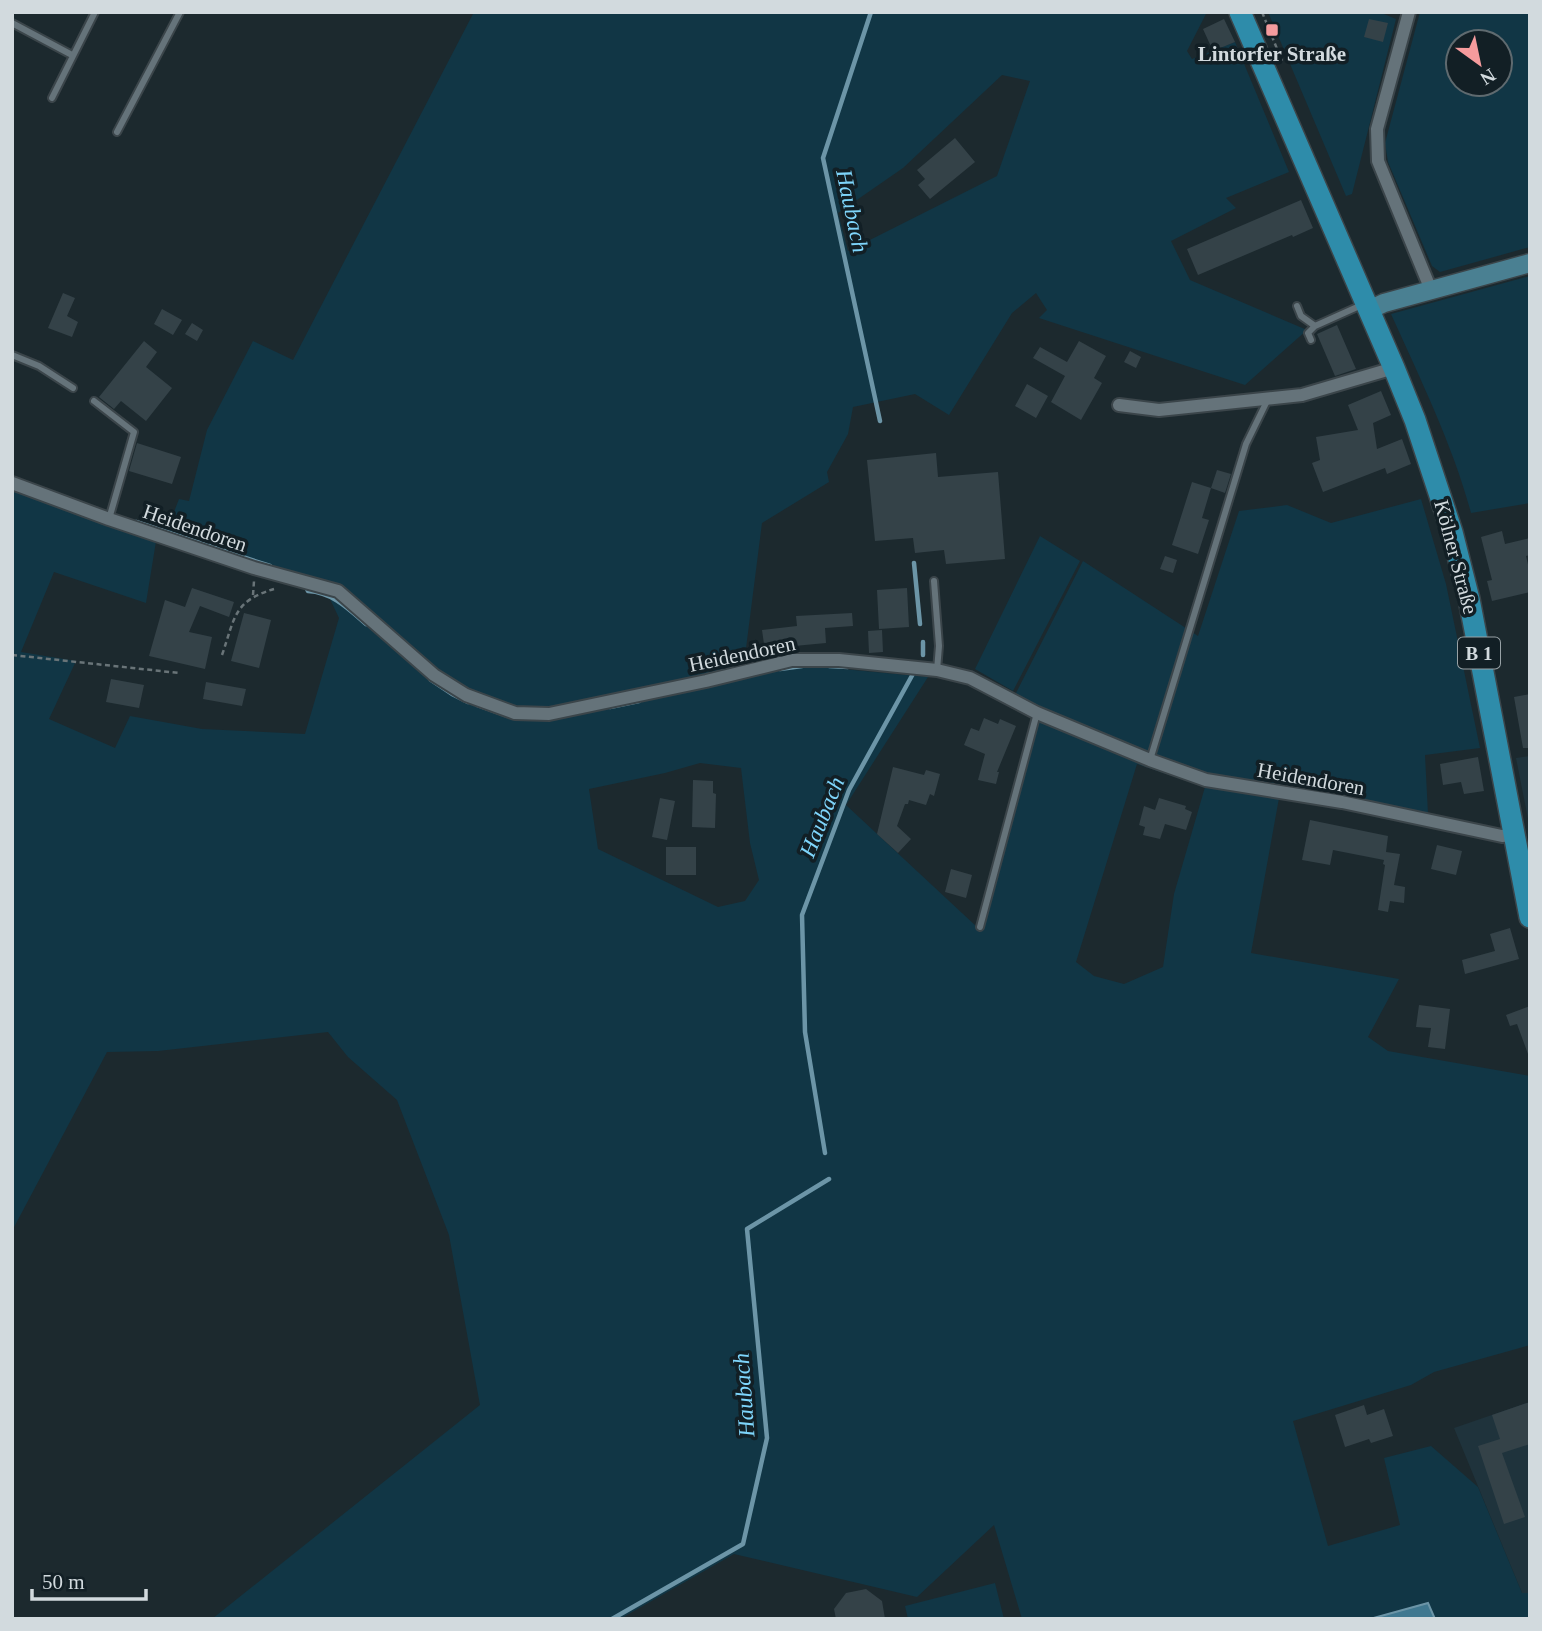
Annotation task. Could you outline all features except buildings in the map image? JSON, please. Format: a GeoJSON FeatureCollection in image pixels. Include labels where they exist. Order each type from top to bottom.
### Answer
{"type":"FeatureCollection","features":[{"type":"Feature","properties":{"kind":"main road","name":"Kölner Straße"},"geometry":{"type":"LineString","coordinates":[[1240,12],[1394,368],[1415,420],[1452,531],[1469,599],[1530,917]]}},
{"type":"Feature","properties":{"kind":"street"},"geometry":{"type":"LineString","coordinates":[[1409,12],[1377,129],[1376,144],[1378,161],[1431,290]]}},
{"type":"Feature","properties":{"kind":"street"},"geometry":{"type":"LineString","coordinates":[[1368,306],[1530,263]]}},
{"type":"Feature","properties":{"kind":"street"},"geometry":{"type":"LineString","coordinates":[[1119,405],[1159,410],[1302,395],[1394,368]]}},
{"type":"Feature","properties":{"kind":"street","name":"Heidendoren"},"geometry":{"type":"LineString","coordinates":[[12,484],[254,568],[338,591],[434,675],[466,695],[515,713],[550,714],[792,660],[839,660],[937,670],[970,678],[1037,712],[1150,760],[1206,780],[1342,802],[1502,836],[1513,835]]}},
{"type":"Feature","properties":{"kind":"lane"},"geometry":{"type":"LineString","coordinates":[[52,97],[95,12]]}},
{"type":"Feature","properties":{"kind":"lane"},"geometry":{"type":"LineString","coordinates":[[117,132],[180,12]]}},
{"type":"Feature","properties":{"kind":"lane"},"geometry":{"type":"LineString","coordinates":[[12,23],[72,55]]}},
{"type":"Feature","properties":{"kind":"lane"},"geometry":{"type":"LineString","coordinates":[[1297,306],[1301,316],[1315,326]]}},
{"type":"Feature","properties":{"kind":"lane"},"geometry":{"type":"LineString","coordinates":[[1311,340],[1308,333],[1315,326],[1368,306]]}},
{"type":"Feature","properties":{"kind":"lane"},"geometry":{"type":"LineString","coordinates":[[12,355],[39,366],[73,388]]}},
{"type":"Feature","properties":{"kind":"lane"},"geometry":{"type":"LineString","coordinates":[[1150,760],[1246,444],[1268,397]]}},
{"type":"Feature","properties":{"kind":"lane"},"geometry":{"type":"LineString","coordinates":[[94,401],[134,432],[108,519]]}},
{"type":"Feature","properties":{"kind":"lane"},"geometry":{"type":"LineString","coordinates":[[934,581],[939,646],[937,670]]}},
{"type":"Feature","properties":{"kind":"lane"},"geometry":{"type":"LineString","coordinates":[[980,927],[1037,712]]}},
{"type":"Feature","properties":{"kind":"path"},"geometry":{"type":"LineString","coordinates":[[1262,12],[1277,44]]}},
{"type":"Feature","properties":{"kind":"path"},"geometry":{"type":"LineString","coordinates":[[222,655],[237,610],[253,595]]}},
{"type":"Feature","properties":{"kind":"path"},"geometry":{"type":"LineString","coordinates":[[12,655],[179,673]]}},
{"type":"Feature","properties":{"kind":"shaded area"},"geometry":{"type":"Polygon","coordinates":[[[474,12],[1207,12],[1187,51],[1192,59],[1235,42],[1289,172],[1226,198],[1236,208],[1171,241],[1190,280],[1307,330],[1245,385],[1039,318],[1047,310],[1036,293],[1012,313],[949,415],[915,394],[853,407],[848,434],[827,472],[829,482],[762,523],[744,664],[749,677],[800,665],[928,677],[846,805],[977,927],[1037,714],[1016,693],[1083,561],[1198,636],[1239,511],[1287,505],[1331,523],[1421,499],[1446,584],[1480,748],[1425,755],[1428,814],[1347,799],[1345,810],[1279,798],[1251,953],[1399,979],[1368,1037],[1388,1051],[1530,1076],[1530,1345],[1434,1372],[1411,1385],[1293,1421],[1328,1546],[1400,1525],[1384,1458],[1431,1446],[1478,1487],[1522,1593],[1530,1593],[1530,1619],[1022,1619],[994,1525],[917,1597],[734,1554],[620,1619],[212,1619],[480,1405],[449,1235],[397,1100],[348,1057],[328,1032],[158,1051],[107,1052],[12,1231],[12,477],[158,529],[146,603],[54,572],[21,652],[76,661],[49,719],[115,748],[130,716],[202,729],[305,734],[339,618],[330,599],[225,547],[167,530],[179,499],[189,501],[207,430],[253,341],[293,360],[474,12]],[[1002,75],[903,168],[838,213],[848,251],[997,176],[1030,81],[1002,75]],[[700,763],[589,789],[598,849],[718,907],[745,901],[759,880],[750,843],[741,768],[700,763]],[[1137,764],[1076,962],[1094,976],[1124,984],[1163,967],[1174,894],[1205,787],[1137,764]]]}},
{"type":"Feature","properties":{"kind":"shaded area"},"geometry":{"type":"Polygon","coordinates":[[[1268,12],[1379,12],[1396,19],[1352,194],[1346,196],[1268,12]]]}},
{"type":"Feature","properties":{"kind":"shaded area"},"geometry":{"type":"Polygon","coordinates":[[[1420,12],[1530,12],[1530,247],[1440,272],[1432,266],[1388,162],[1385,143],[1420,12]]]}},
{"type":"Feature","properties":{"kind":"shaded area"},"geometry":{"type":"Polygon","coordinates":[[[1530,276],[1530,503],[1471,513],[1446,438],[1391,314],[1530,276]]]}},
{"type":"Feature","properties":{"kind":"shaded area"},"geometry":{"type":"Polygon","coordinates":[[[1040,536],[1080,561],[1013,691],[975,669],[1040,536]]]}},
{"type":"Feature","properties":{"kind":"shaded area"},"geometry":{"type":"Polygon","coordinates":[[[1530,756],[1530,829],[1516,758],[1530,756]]]}},
{"type":"Feature","properties":{"kind":"shaded area"},"geometry":{"type":"Polygon","coordinates":[[[1530,1402],[1530,1593],[1522,1593],[1454,1428],[1530,1402]]]}},
{"type":"Feature","properties":{"kind":"shaded area"},"geometry":{"type":"Polygon","coordinates":[[[995,1583],[1004,1619],[908,1619],[905,1606],[995,1583]]]}},
{"type":"Feature","properties":{"kind":"shaded area"},"geometry":{"type":"Polygon","coordinates":[[[1428,1603],[1435,1619],[1370,1619],[1428,1603]]]}},
{"type":"Feature","properties":{"kind":"waterway","name":"Haubach"},"geometry":{"type":"LineString","coordinates":[[871,12],[823,158],[880,421]]}},
{"type":"Feature","properties":{"kind":"waterway"},"geometry":{"type":"LineString","coordinates":[[136,522],[270,566]]}},
{"type":"Feature","properties":{"kind":"waterway","name":"Haubach"},"geometry":{"type":"LineString","coordinates":[[914,563],[920,624]]}},
{"type":"Feature","properties":{"kind":"waterway"},"geometry":{"type":"LineString","coordinates":[[306,587],[308,591],[325,594],[340,602],[366,624]]}},
{"type":"Feature","properties":{"kind":"waterway","name":"Haubach"},"geometry":{"type":"LineString","coordinates":[[923,642],[923,655]]}},
{"type":"Feature","properties":{"kind":"waterway"},"geometry":{"type":"LineString","coordinates":[[780,669],[802,666]]}},
{"type":"Feature","properties":{"kind":"waterway"},"geometry":{"type":"LineString","coordinates":[[829,666],[848,667]]}},
{"type":"Feature","properties":{"kind":"waterway","name":"Haubach"},"geometry":{"type":"LineString","coordinates":[[825,1153],[805,1032],[802,915],[849,790],[914,672]]}},
{"type":"Feature","properties":{"kind":"waterway"},"geometry":{"type":"LineString","coordinates":[[431,680],[468,702]]}},
{"type":"Feature","properties":{"kind":"waterway"},"geometry":{"type":"LineString","coordinates":[[610,707],[639,701]]}},
{"type":"Feature","properties":{"kind":"waterway"},"geometry":{"type":"LineString","coordinates":[[477,705],[505,715]]}},
{"type":"Feature","properties":{"kind":"waterway","name":"Haubach"},"geometry":{"type":"LineString","coordinates":[[612,1619],[743,1544],[767,1438],[747,1229],[829,1179]]}},
{"type":"Feature","properties":{"kind":"place","name":"Lintorfer Straße"},"geometry":{"type":"Point","coordinates":[1272,30]}}]}
